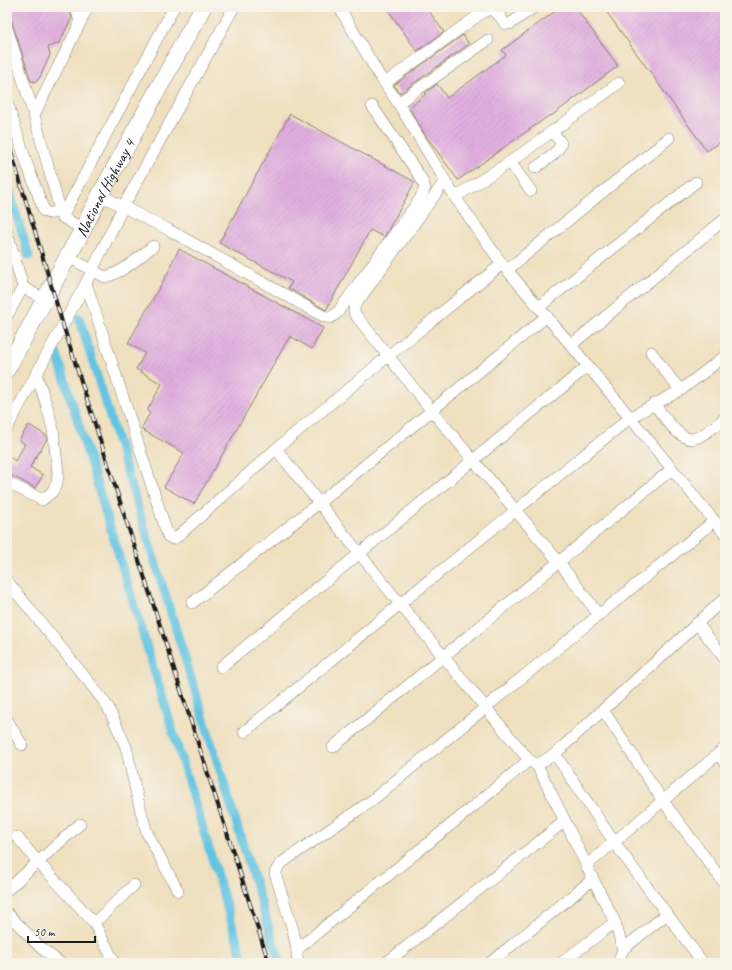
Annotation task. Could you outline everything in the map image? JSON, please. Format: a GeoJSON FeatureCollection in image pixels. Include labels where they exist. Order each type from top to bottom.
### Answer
{"type":"FeatureCollection","features":[{"type":"Feature","properties":{"kind":"highway","name":"National Highway 4"},"geometry":{"type":"LineString","coordinates":[[7,369],[203,7]]}},
{"type":"Feature","properties":{"kind":"street"},"geometry":{"type":"LineString","coordinates":[[76,7],[80,22]]}},
{"type":"Feature","properties":{"kind":"street"},"geometry":{"type":"LineString","coordinates":[[34,115],[88,7]]}},
{"type":"Feature","properties":{"kind":"street"},"geometry":{"type":"LineString","coordinates":[[61,213],[174,7]]}},
{"type":"Feature","properties":{"kind":"street"},"geometry":{"type":"LineString","coordinates":[[7,428],[86,283],[123,207],[234,7]]}},
{"type":"Feature","properties":{"kind":"street"},"geometry":{"type":"LineString","coordinates":[[339,7],[455,197],[504,267],[631,417],[725,534]]}},
{"type":"Feature","properties":{"kind":"street"},"geometry":{"type":"LineString","coordinates":[[384,83],[483,12],[490,9],[499,15],[505,24],[510,24],[534,7]]}},
{"type":"Feature","properties":{"kind":"street"},"geometry":{"type":"LineString","coordinates":[[7,28],[34,115],[61,213],[83,229]]}},
{"type":"Feature","properties":{"kind":"street"},"geometry":{"type":"LineString","coordinates":[[398,103],[488,40]]}},
{"type":"Feature","properties":{"kind":"street"},"geometry":{"type":"LineString","coordinates":[[455,197],[510,162],[619,83]]}},
{"type":"Feature","properties":{"kind":"street"},"geometry":{"type":"LineString","coordinates":[[7,102],[44,211],[48,214],[61,213]]}},
{"type":"Feature","properties":{"kind":"street"},"geometry":{"type":"LineString","coordinates":[[100,195],[323,316],[330,318],[337,313],[420,199],[425,188],[421,178],[372,106]]}},
{"type":"Feature","properties":{"kind":"street"},"geometry":{"type":"LineString","coordinates":[[535,168],[556,152],[560,147],[561,143],[552,131]]}},
{"type":"Feature","properties":{"kind":"street"},"geometry":{"type":"LineString","coordinates":[[86,283],[168,536],[173,539],[276,449],[388,356],[669,138]]}},
{"type":"Feature","properties":{"kind":"street"},"geometry":{"type":"LineString","coordinates":[[510,162],[531,191]]}},
{"type":"Feature","properties":{"kind":"street"},"geometry":{"type":"LineString","coordinates":[[445,181],[355,306],[354,313],[432,411],[559,562],[599,615]]}},
{"type":"Feature","properties":{"kind":"street"},"geometry":{"type":"LineString","coordinates":[[539,307],[696,182]]}},
{"type":"Feature","properties":{"kind":"street"},"geometry":{"type":"LineString","coordinates":[[571,345],[725,219]]}},
{"type":"Feature","properties":{"kind":"street"},"geometry":{"type":"LineString","coordinates":[[7,232],[23,287],[45,300]]}},
{"type":"Feature","properties":{"kind":"street"},"geometry":{"type":"LineString","coordinates":[[68,257],[105,277],[111,276],[135,261],[154,246]]}},
{"type":"Feature","properties":{"kind":"street"},"geometry":{"type":"LineString","coordinates":[[7,316],[23,287]]}},
{"type":"Feature","properties":{"kind":"street"},"geometry":{"type":"LineString","coordinates":[[192,603],[319,503],[547,316]]}},
{"type":"Feature","properties":{"kind":"street"},"geometry":{"type":"LineString","coordinates":[[651,352],[681,390]]}},
{"type":"Feature","properties":{"kind":"street"},"geometry":{"type":"LineString","coordinates":[[244,732],[631,417],[681,390],[725,356]]}},
{"type":"Feature","properties":{"kind":"street"},"geometry":{"type":"LineString","coordinates":[[221,667],[588,366]]}},
{"type":"Feature","properties":{"kind":"street"},"geometry":{"type":"LineString","coordinates":[[7,482],[42,500],[52,492],[57,483],[58,473],[53,429],[36,374]]}},
{"type":"Feature","properties":{"kind":"street"},"geometry":{"type":"LineString","coordinates":[[654,404],[676,431],[687,438],[695,439],[708,432],[725,418]]}},
{"type":"Feature","properties":{"kind":"street"},"geometry":{"type":"LineString","coordinates":[[276,449],[400,604],[533,763],[565,821],[615,922],[623,949]]}},
{"type":"Feature","properties":{"kind":"street"},"geometry":{"type":"LineString","coordinates":[[333,747],[672,469]]}},
{"type":"Feature","properties":{"kind":"street"},"geometry":{"type":"LineString","coordinates":[[299,963],[297,957],[298,950],[293,930],[275,873],[280,864],[371,802],[714,521]]}},
{"type":"Feature","properties":{"kind":"street"},"geometry":{"type":"LineString","coordinates":[[7,580],[93,686],[108,707],[126,747],[147,833],[178,891]]}},
{"type":"Feature","properties":{"kind":"street"},"geometry":{"type":"LineString","coordinates":[[298,950],[346,909],[466,814],[533,763],[555,754],[725,598]]}},
{"type":"Feature","properties":{"kind":"street"},"geometry":{"type":"LineString","coordinates":[[697,623],[725,659]]}},
{"type":"Feature","properties":{"kind":"street"},"geometry":{"type":"LineString","coordinates":[[603,710],[663,801],[725,884]]}},
{"type":"Feature","properties":{"kind":"street"},"geometry":{"type":"LineString","coordinates":[[7,720],[22,745]]}},
{"type":"Feature","properties":{"kind":"street"},"geometry":{"type":"LineString","coordinates":[[586,866],[722,751],[725,763]]}},
{"type":"Feature","properties":{"kind":"street"},"geometry":{"type":"LineString","coordinates":[[555,754],[614,842],[703,963]]}},
{"type":"Feature","properties":{"kind":"street"},"geometry":{"type":"LineString","coordinates":[[386,963],[565,821]]}},
{"type":"Feature","properties":{"kind":"street"},"geometry":{"type":"LineString","coordinates":[[7,890],[80,824]]}},
{"type":"Feature","properties":{"kind":"street"},"geometry":{"type":"LineString","coordinates":[[18,837],[38,862],[94,923],[115,963]]}},
{"type":"Feature","properties":{"kind":"street"},"geometry":{"type":"LineString","coordinates":[[490,963],[593,879]]}},
{"type":"Feature","properties":{"kind":"street"},"geometry":{"type":"LineString","coordinates":[[94,923],[134,885]]}},
{"type":"Feature","properties":{"kind":"street"},"geometry":{"type":"LineString","coordinates":[[7,913],[40,947],[60,963]]}},
{"type":"Feature","properties":{"kind":"street"},"geometry":{"type":"LineString","coordinates":[[618,963],[623,949],[667,914]]}},
{"type":"Feature","properties":{"kind":"street"},"geometry":{"type":"LineString","coordinates":[[561,963],[615,922]]}},
{"type":"Feature","properties":{"kind":"building"},"geometry":{"type":"Polygon","coordinates":[[[7,7],[68,7],[72,18],[59,43],[48,47],[50,55],[40,77],[36,82],[31,81],[7,7]]]}},
{"type":"Feature","properties":{"kind":"building"},"geometry":{"type":"Polygon","coordinates":[[[386,7],[426,7],[444,32],[417,51],[386,7]]]}},
{"type":"Feature","properties":{"kind":"building"},"geometry":{"type":"Polygon","coordinates":[[[561,7],[575,7],[618,66],[551,116],[550,115],[458,180],[424,133],[409,107],[437,84],[447,98],[506,55],[502,50],[561,7]]]}},
{"type":"Feature","properties":{"kind":"building"},"geometry":{"type":"Polygon","coordinates":[[[603,7],[725,7],[725,139],[707,151],[603,7]]]}},
{"type":"Feature","properties":{"kind":"building"},"geometry":{"type":"Polygon","coordinates":[[[463,35],[469,44],[400,93],[394,85],[463,35]]]}},
{"type":"Feature","properties":{"kind":"building"},"geometry":{"type":"Polygon","coordinates":[[[290,114],[415,182],[384,237],[370,230],[326,310],[288,288],[292,282],[219,243],[290,114]]]}},
{"type":"Feature","properties":{"kind":"building"},"geometry":{"type":"Polygon","coordinates":[[[179,249],[323,328],[312,349],[290,336],[194,504],[164,487],[184,453],[141,429],[150,413],[147,411],[162,384],[136,369],[145,353],[128,343],[171,267],[170,266],[179,249]]]}},
{"type":"Feature","properties":{"kind":"building"},"geometry":{"type":"Polygon","coordinates":[[[29,425],[47,436],[47,439],[30,467],[43,475],[35,488],[7,473],[7,455],[15,461],[25,444],[19,440],[29,425]]]}},
{"type":"Feature","properties":{"kind":"waterway"},"geometry":{"type":"LineString","coordinates":[[7,184],[29,256]]}},
{"type":"Feature","properties":{"kind":"waterway"},"geometry":{"type":"LineString","coordinates":[[79,318],[280,963]]}},
{"type":"Feature","properties":{"kind":"waterway"},"geometry":{"type":"LineString","coordinates":[[57,354],[244,963]]}},
{"type":"Feature","properties":{"kind":"railway"},"geometry":{"type":"LineString","coordinates":[[7,138],[63,325],[269,963]]}}]}
